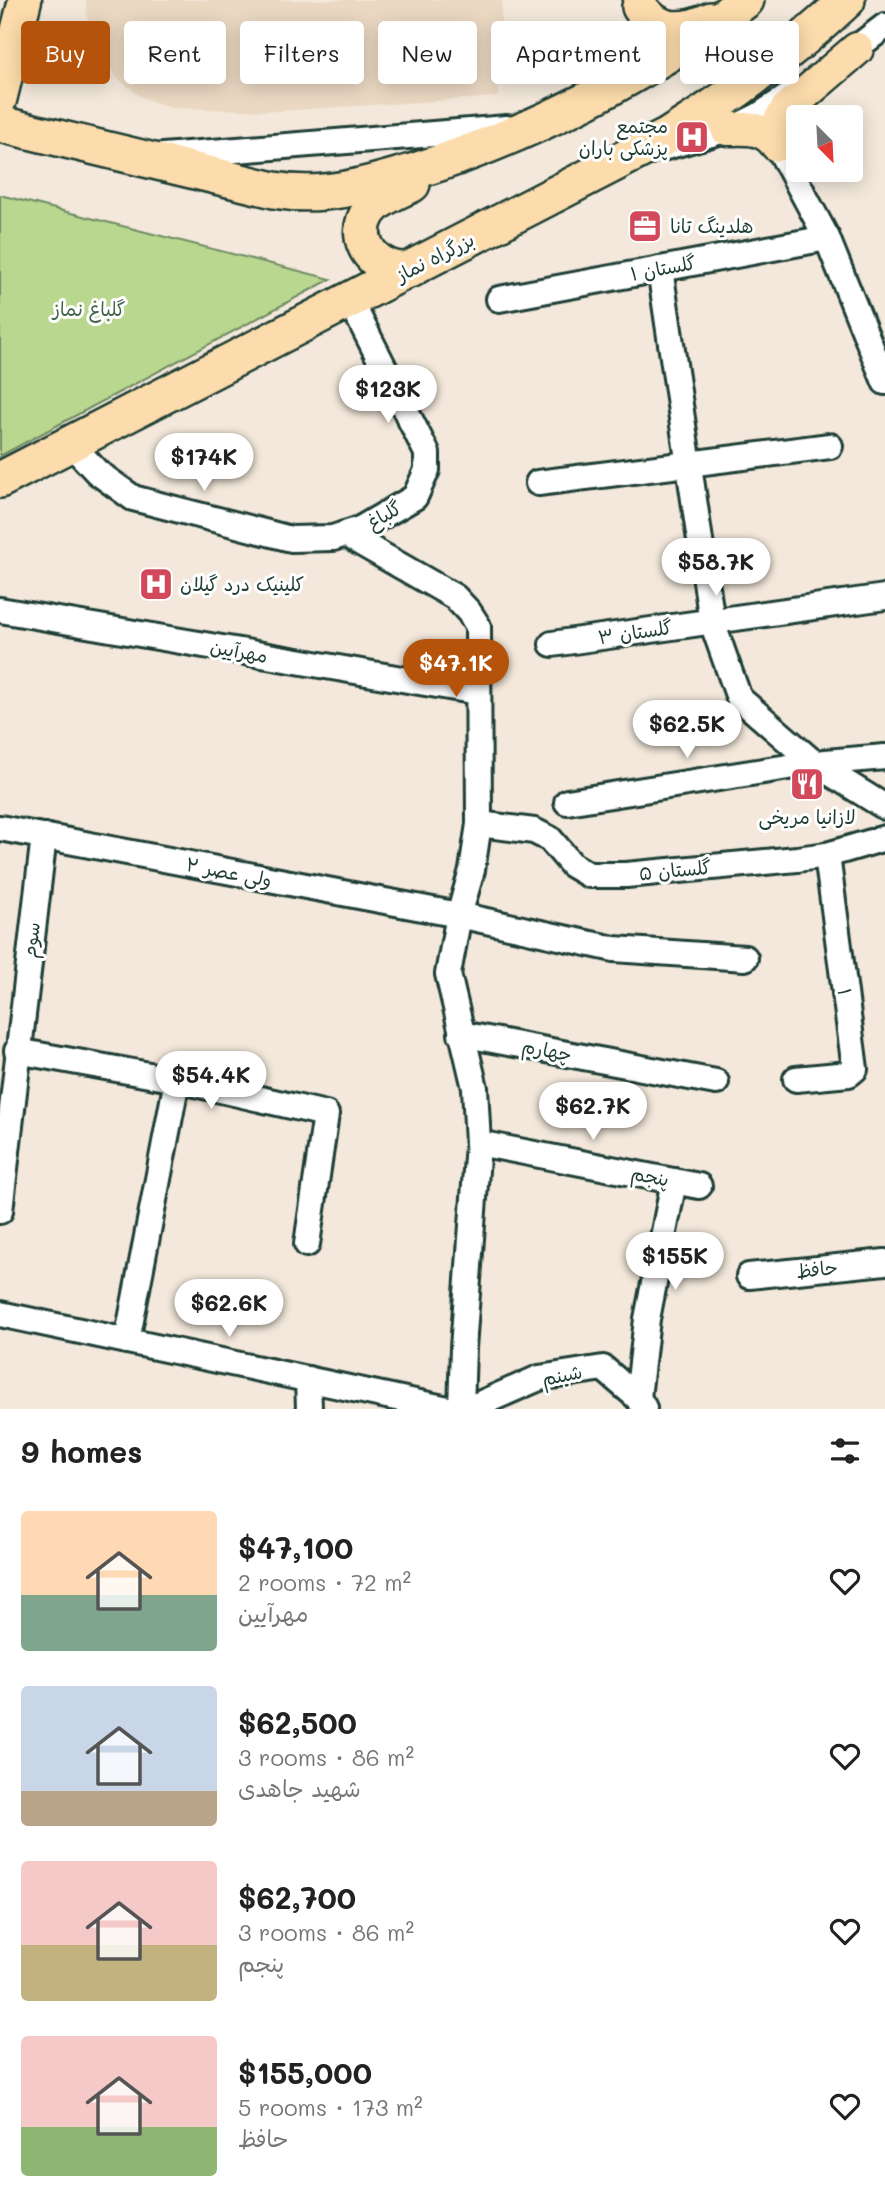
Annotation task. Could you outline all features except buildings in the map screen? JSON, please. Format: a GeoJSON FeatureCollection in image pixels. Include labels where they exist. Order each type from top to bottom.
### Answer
{"type":"FeatureCollection","features":[{"type":"Feature","properties":{"kind":"highway","name":"بزرگراه نماز"},"geometry":{"type":"LineString","coordinates":[[0,480],[668,136],[753,80],[805,39],[847,0]]}},
{"type":"Feature","properties":{"kind":"highway"},"geometry":{"type":"LineString","coordinates":[[642,2],[645,15],[655,23],[681,30],[700,26],[739,5]]}},
{"type":"Feature","properties":{"kind":"highway"},"geometry":{"type":"LineString","coordinates":[[601,91],[614,80],[638,42],[642,2]]}},
{"type":"Feature","properties":{"kind":"highway"},"geometry":{"type":"LineString","coordinates":[[412,269],[388,268],[377,262],[368,252],[363,226],[372,208],[390,195],[601,91],[669,53],[739,5]]}},
{"type":"Feature","properties":{"kind":"highway"},"geometry":{"type":"LineString","coordinates":[[0,124],[296,193],[345,190],[424,168],[532,126]]}},
{"type":"Feature","properties":{"kind":"main road"},"geometry":{"type":"LineString","coordinates":[[0,100],[25,0]]}},
{"type":"Feature","properties":{"kind":"main road"},"geometry":{"type":"LineString","coordinates":[[777,145],[780,120],[787,109],[857,49]]}},
{"type":"Feature","properties":{"kind":"main road"},"geometry":{"type":"LineString","coordinates":[[727,129],[761,131],[770,136],[777,145]]}},
{"type":"Feature","properties":{"kind":"street"},"geometry":{"type":"LineString","coordinates":[[628,158],[727,129],[766,111],[810,83],[885,26]]}},
{"type":"Feature","properties":{"kind":"street"},"geometry":{"type":"LineString","coordinates":[[139,158],[532,126]]}},
{"type":"Feature","properties":{"kind":"street"},"geometry":{"type":"LineString","coordinates":[[777,145],[827,238],[884,376]]}},
{"type":"Feature","properties":{"kind":"street","name":"گلستان ۱"},"geometry":{"type":"LineString","coordinates":[[499,299],[827,238]]}},
{"type":"Feature","properties":{"kind":"street"},"geometry":{"type":"LineString","coordinates":[[660,268],[712,622],[739,698],[814,763],[885,807]]}},
{"type":"Feature","properties":{"kind":"street","name":"گلباغ"},"geometry":{"type":"LineString","coordinates":[[71,444],[97,472],[133,498],[290,539],[333,538],[360,529],[415,497],[427,470],[427,453],[350,300]]}},
{"type":"Feature","properties":{"kind":"street"},"geometry":{"type":"LineString","coordinates":[[538,483],[830,446]]}},
{"type":"Feature","properties":{"kind":"street"},"geometry":{"type":"LineString","coordinates":[[345,534],[455,597],[478,626],[479,824],[472,870],[458,915],[448,974],[475,1088],[478,1143],[461,1409]]}},
{"type":"Feature","properties":{"kind":"street","name":"گلستان ۳"},"geometry":{"type":"LineString","coordinates":[[552,643],[885,597]]}},
{"type":"Feature","properties":{"kind":"street","name":"مهرآیین"},"geometry":{"type":"LineString","coordinates":[[0,610],[478,692]]}},
{"type":"Feature","properties":{"kind":"street"},"geometry":{"type":"LineString","coordinates":[[567,802],[814,763],[885,757]]}},
{"type":"Feature","properties":{"kind":"street","name":"گلستان ۵"},"geometry":{"type":"LineString","coordinates":[[479,824],[534,831],[550,839],[572,866],[589,875],[626,875],[797,859],[827,855],[885,838]]}},
{"type":"Feature","properties":{"kind":"street","name":"ولی عصر ۲"},"geometry":{"type":"LineString","coordinates":[[0,828],[458,915],[614,949],[745,958]]}},
{"type":"Feature","properties":{"kind":"street","name":"سوم"},"geometry":{"type":"LineString","coordinates":[[0,1211],[44,836]]}},
{"type":"Feature","properties":{"kind":"street","name":"۱"},"geometry":{"type":"LineString","coordinates":[[796,1079],[849,1074],[855,1069],[827,855]]}},
{"type":"Feature","properties":{"kind":"street","name":"چهارم"},"geometry":{"type":"LineString","coordinates":[[461,1034],[716,1082]]}},
{"type":"Feature","properties":{"kind":"street"},"geometry":{"type":"LineString","coordinates":[[18,1051],[177,1080],[326,1114],[307,1244]]}},
{"type":"Feature","properties":{"kind":"street"},"geometry":{"type":"LineString","coordinates":[[127,1341],[177,1080]]}},
{"type":"Feature","properties":{"kind":"street","name":"پنجم"},"geometry":{"type":"LineString","coordinates":[[478,1143],[699,1186]]}},
{"type":"Feature","properties":{"kind":"street"},"geometry":{"type":"LineString","coordinates":[[641,1404],[647,1319],[674,1181]]}},
{"type":"Feature","properties":{"kind":"street","name":"حافظ"},"geometry":{"type":"LineString","coordinates":[[750,1276],[885,1262]]}},
{"type":"Feature","properties":{"kind":"street"},"geometry":{"type":"LineString","coordinates":[[0,1314],[448,1409]]}},
{"type":"Feature","properties":{"kind":"street","name":"شبنم"},"geometry":{"type":"LineString","coordinates":[[468,1409],[539,1378],[603,1368],[641,1404]]}},
{"type":"Feature","properties":{"kind":"street"},"geometry":{"type":"LineString","coordinates":[[308,1379],[309,1409]]}},
{"type":"Feature","properties":{"kind":"shaded area"},"geometry":{"type":"Polygon","coordinates":[[[86,0],[502,0],[501,21],[491,21],[491,84],[499,84],[498,97],[278,111],[170,108],[140,96],[125,84],[226,84],[226,21],[124,21],[124,83],[110,67],[110,21],[88,21],[86,0]]]}},
{"type":"Feature","properties":{"kind":"green space","name":"گلباغ نماز"},"geometry":{"type":"Polygon","coordinates":[[[0,195],[331,279],[0,456],[0,195]]]}},
{"type":"Feature","properties":{"kind":"place","name":"مجتمع پزشکی باران"},"geometry":{"type":"Point","coordinates":[692,137]}},
{"type":"Feature","properties":{"kind":"place","name":"هلدینگ تانا"},"geometry":{"type":"Point","coordinates":[645,226]}},
{"type":"Feature","properties":{"kind":"place","name":"کلینیک درد گیلان"},"geometry":{"type":"Point","coordinates":[156,584]}},
{"type":"Feature","properties":{"kind":"place","name":"لازانیا مریخی"},"geometry":{"type":"Point","coordinates":[807,784]}}]}
